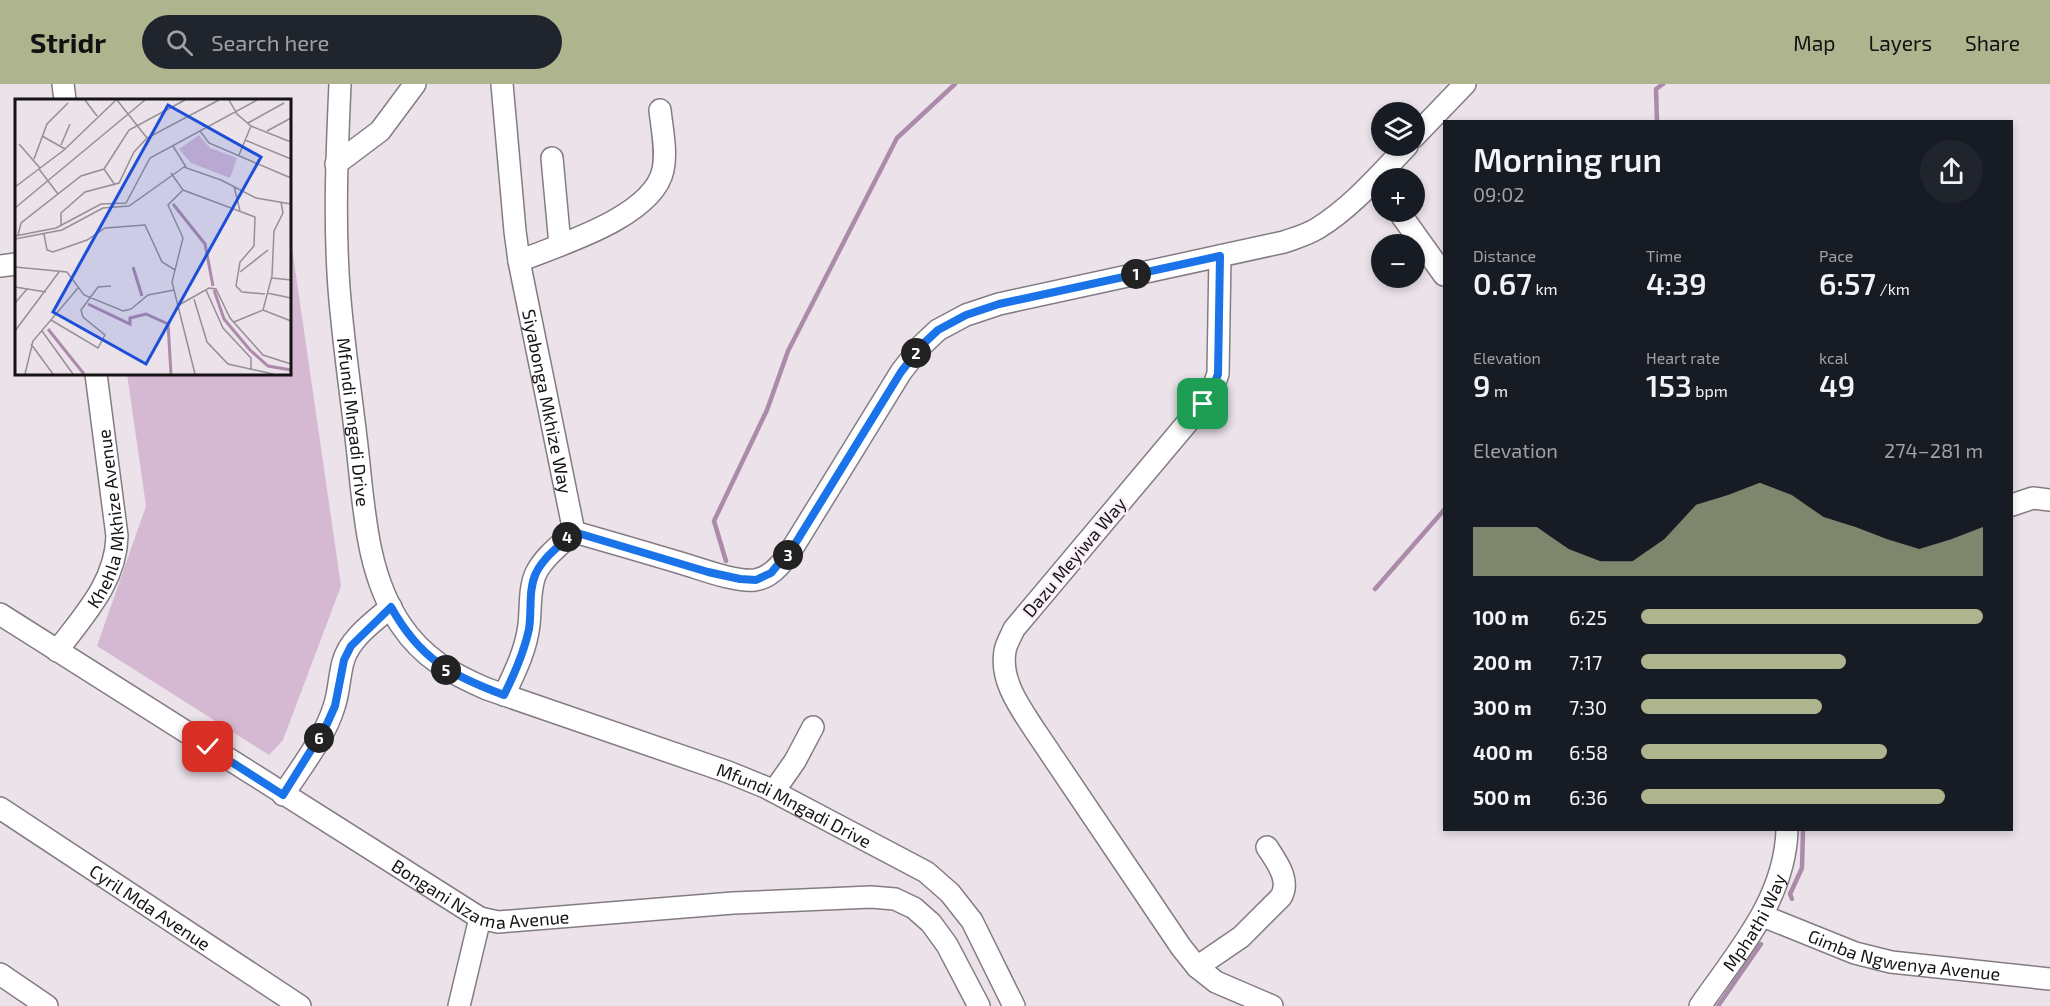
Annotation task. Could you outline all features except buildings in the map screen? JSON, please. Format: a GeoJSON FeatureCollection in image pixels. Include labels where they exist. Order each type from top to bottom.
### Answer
{"type":"FeatureCollection","features":[{"type":"Feature","properties":{"kind":"street"},"geometry":{"type":"LineString","coordinates":[[63,84],[65,99]]}},
{"type":"Feature","properties":{"kind":"street","name":"Mfundi Mngadi Drive"},"geometry":{"type":"LineString","coordinates":[[340,84],[336,164],[339,287],[366,525],[377,571],[391,607],[401,625],[422,651],[443,668],[504,695],[728,772],[774,791],[926,872],[950,894],[972,921],[1014,1006]]}},
{"type":"Feature","properties":{"kind":"street"},"geometry":{"type":"LineString","coordinates":[[336,164],[380,131],[415,84]]}},
{"type":"Feature","properties":{"kind":"street","name":"Siyabonga Mkhize Way"},"geometry":{"type":"LineString","coordinates":[[502,84],[519,261],[574,532]]}},
{"type":"Feature","properties":{"kind":"street"},"geometry":{"type":"LineString","coordinates":[[1425,126],[1465,84]]}},
{"type":"Feature","properties":{"kind":"street"},"geometry":{"type":"LineString","coordinates":[[519,261],[608,225],[633,210],[646,198],[657,184],[663,170],[660,110]]}},
{"type":"Feature","properties":{"kind":"street"},"geometry":{"type":"LineString","coordinates":[[552,158],[560,245]]}},
{"type":"Feature","properties":{"kind":"street"},"geometry":{"type":"LineString","coordinates":[[504,695],[522,657],[529,626],[535,574],[574,532],[708,572],[756,580],[771,573],[784,560],[901,372],[922,345],[938,330],[966,315],[999,304],[1303,236],[1371,190]]}},
{"type":"Feature","properties":{"kind":"street"},"geometry":{"type":"LineString","coordinates":[[1406,222],[1443,274]]}},
{"type":"Feature","properties":{"kind":"street","name":"Dazu Meyiwa Way"},"geometry":{"type":"LineString","coordinates":[[1220,256],[1220,352],[1218,374],[1212,390],[1195,414],[1014,629],[1005,651],[1006,674],[1014,698],[1181,947],[1197,967],[1216,982],[1272,1006]]}},
{"type":"Feature","properties":{"kind":"street"},"geometry":{"type":"LineString","coordinates":[[0,266],[15,264]]}},
{"type":"Feature","properties":{"kind":"street","name":"Khehla Mkhize Avenue"},"geometry":{"type":"LineString","coordinates":[[57,651],[102,590],[117,554],[117,536],[96,375]]}},
{"type":"Feature","properties":{"kind":"street"},"geometry":{"type":"LineString","coordinates":[[2013,505],[2042,499]]}},
{"type":"Feature","properties":{"kind":"street"},"geometry":{"type":"LineString","coordinates":[[283,795],[326,726],[335,706],[344,660],[351,646],[391,607]]}},
{"type":"Feature","properties":{"kind":"street","name":"Bongani Nzama Avenue"},"geometry":{"type":"LineString","coordinates":[[0,614],[480,918],[498,922],[733,903],[871,897],[895,899],[914,908],[931,923],[947,945],[979,1006]]}},
{"type":"Feature","properties":{"kind":"street"},"geometry":{"type":"LineString","coordinates":[[774,791],[795,761],[813,727]]}},
{"type":"Feature","properties":{"kind":"street","name":"Cyril Mda Avenue"},"geometry":{"type":"LineString","coordinates":[[0,808],[300,1006]]}},
{"type":"Feature","properties":{"kind":"street","name":"Mphathi Way"},"geometry":{"type":"LineString","coordinates":[[1700,1006],[1763,916],[1783,866],[1787,831]]}},
{"type":"Feature","properties":{"kind":"street"},"geometry":{"type":"LineString","coordinates":[[1197,967],[1241,937],[1281,897],[1284,891],[1282,874],[1267,847]]}},
{"type":"Feature","properties":{"kind":"street","name":"Gimba Ngwenya Avenue"},"geometry":{"type":"LineString","coordinates":[[1763,916],[1855,953],[1891,962],[2050,979]]}},
{"type":"Feature","properties":{"kind":"street"},"geometry":{"type":"LineString","coordinates":[[459,1006],[480,918]]}},
{"type":"Feature","properties":{"kind":"street"},"geometry":{"type":"LineString","coordinates":[[0,974],[47,1006]]}},
{"type":"Feature","properties":{"kind":"shaded area"},"geometry":{"type":"Polygon","coordinates":[[[291,241],[341,586],[283,740],[269,755],[97,646],[146,506],[127,375],[291,375],[291,241]]]}},
{"type":"Feature","properties":{"kind":"waterway"},"geometry":{"type":"LineString","coordinates":[[726,561],[714,521],[767,410],[788,351],[897,138],[955,84]]}},
{"type":"Feature","properties":{"kind":"waterway"},"geometry":{"type":"LineString","coordinates":[[1657,120],[1656,89],[1663,84]]}},
{"type":"Feature","properties":{"kind":"waterway"},"geometry":{"type":"LineString","coordinates":[[1375,589],[1443,511]]}},
{"type":"Feature","properties":{"kind":"waterway"},"geometry":{"type":"LineString","coordinates":[[1792,899],[1790,894],[1802,868],[1803,831]]}},
{"type":"Feature","properties":{"kind":"waterway"},"geometry":{"type":"LineString","coordinates":[[1718,1006],[1761,944]]}},
{"type":"Feature","properties":{"kind":"route"},"geometry":{"type":"LineString","coordinates":[[208,747],[283,795],[326,726],[335,706],[344,660],[351,646],[376,619],[391,607],[401,625],[422,651],[443,668],[504,695],[522,657],[529,626],[535,574],[574,532],[708,572],[740,579],[756,580],[771,573],[795,544],[901,372],[922,345],[938,330],[966,315],[999,304],[1220,256],[1218,374],[1203,404]]}}]}
